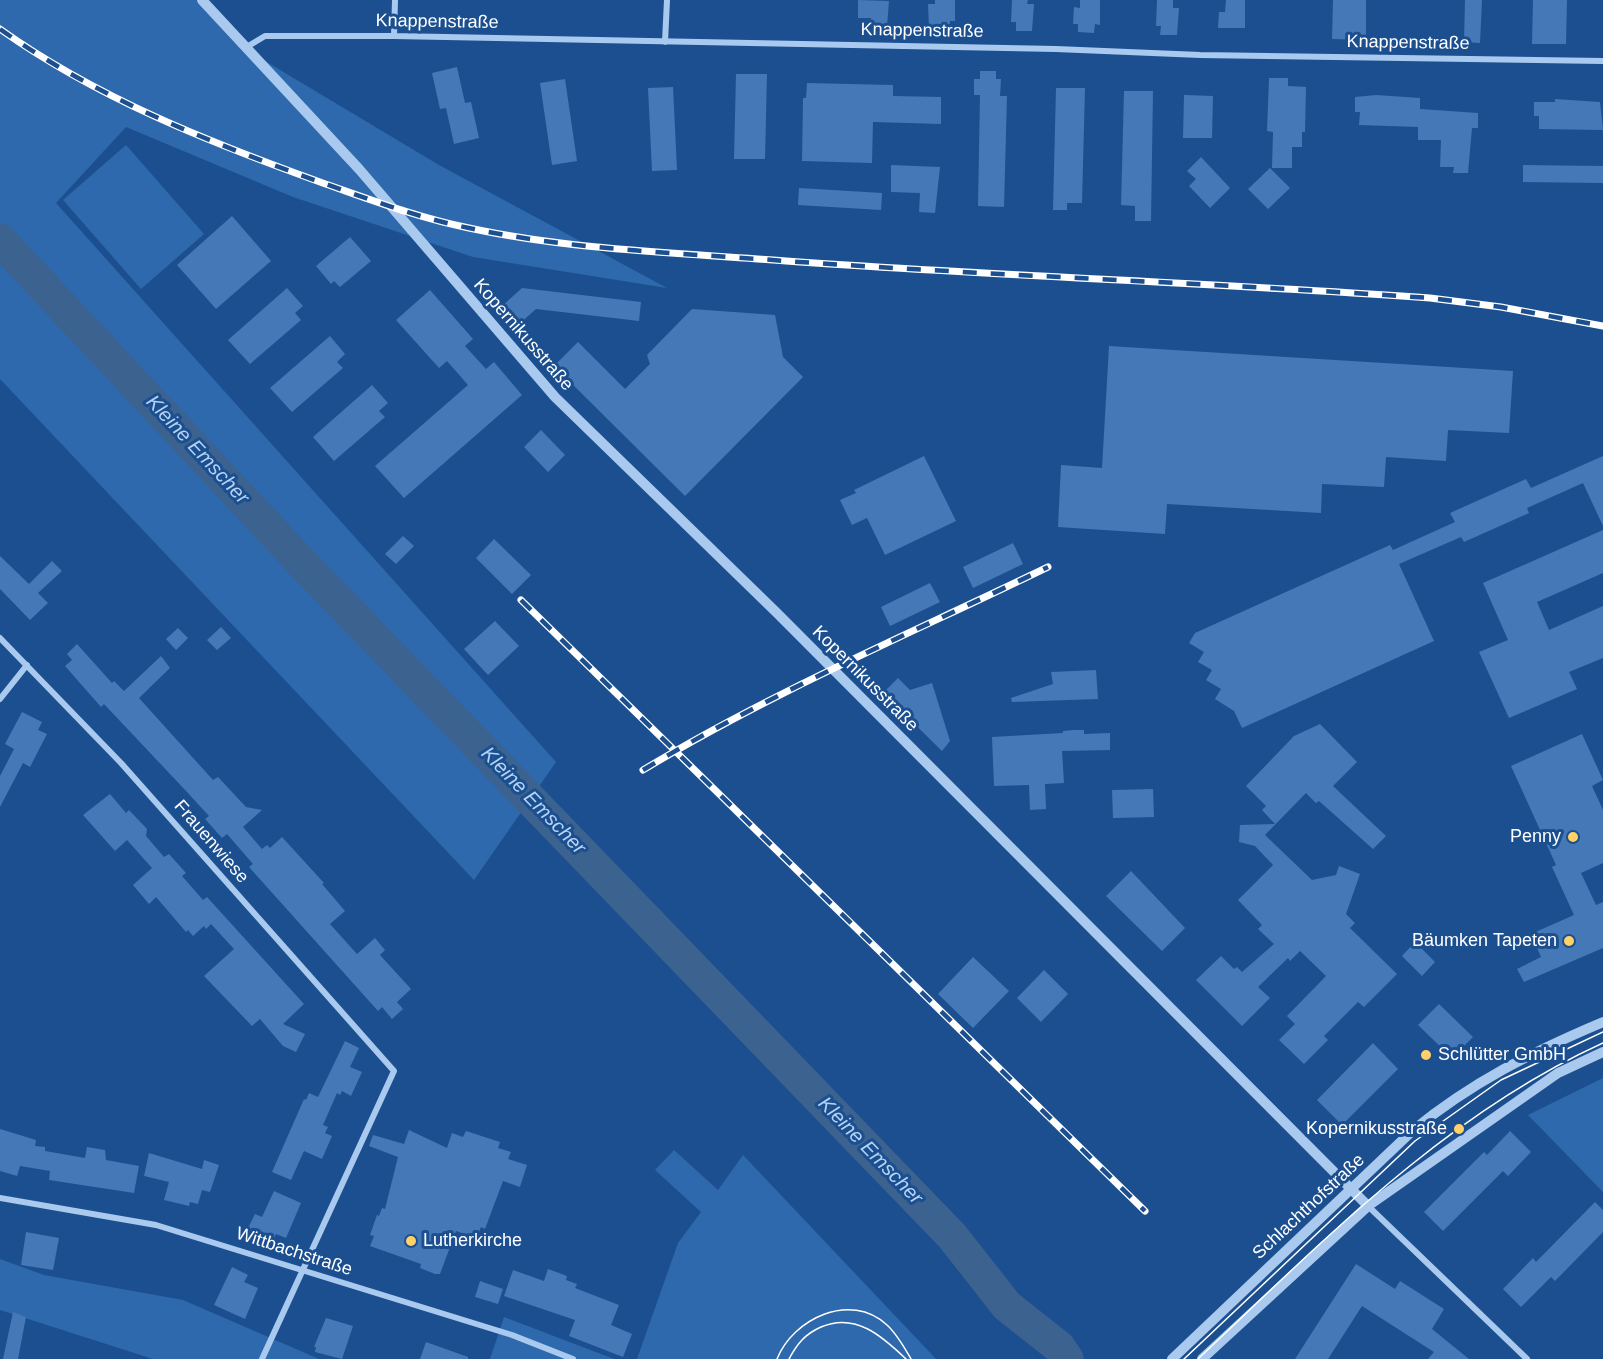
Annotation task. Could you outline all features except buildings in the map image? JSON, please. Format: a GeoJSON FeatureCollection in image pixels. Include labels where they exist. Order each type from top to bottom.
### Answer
{"type":"FeatureCollection","features":[{"type":"Feature","properties":{"kind":"street","name":"Kopernikusstraße"},"geometry":{"type":"LineString","coordinates":[[202,0],[245,49],[359,169],[555,397],[777,613],[1368,1206],[1527,1359]]}},
{"type":"Feature","properties":{"kind":"street"},"geometry":{"type":"LineString","coordinates":[[394,36],[395,0]]}},
{"type":"Feature","properties":{"kind":"street"},"geometry":{"type":"LineString","coordinates":[[665,42],[667,0]]}},
{"type":"Feature","properties":{"kind":"street","name":"Knappenstraße"},"geometry":{"type":"LineString","coordinates":[[245,49],[265,36],[394,36],[1603,61]]}},
{"type":"Feature","properties":{"kind":"street","name":"Frauenwiese"},"geometry":{"type":"LineString","coordinates":[[0,638],[121,763],[394,1071],[302,1270]]}},
{"type":"Feature","properties":{"kind":"street"},"geometry":{"type":"LineString","coordinates":[[0,699],[27,665]]}},
{"type":"Feature","properties":{"kind":"street","name":"Schlachthofstraße"},"geometry":{"type":"LineString","coordinates":[[1172,1359],[1412,1131],[1451,1099],[1545,1047],[1603,1022]]}},
{"type":"Feature","properties":{"kind":"street"},"geometry":{"type":"LineString","coordinates":[[1202,1359],[1368,1206],[1558,1073],[1603,1052]]}},
{"type":"Feature","properties":{"kind":"street","name":"Wittbachstraße"},"geometry":{"type":"LineString","coordinates":[[0,1198],[156,1225],[512,1335],[573,1359]]}},
{"type":"Feature","properties":{"kind":"street"},"geometry":{"type":"LineString","coordinates":[[262,1359],[302,1270]]}},
{"type":"Feature","properties":{"kind":"shaded area"},"geometry":{"type":"Polygon","coordinates":[[[0,0],[202,0],[245,49],[439,165],[667,288],[473,257],[293,197],[126,127],[56,203],[556,762],[474,880],[0,379],[0,0]]]}},
{"type":"Feature","properties":{"kind":"shaded area"},"geometry":{"type":"Polygon","coordinates":[[[126,145],[204,234],[141,289],[63,200],[126,145]]]}},
{"type":"Feature","properties":{"kind":"shaded area"},"geometry":{"type":"Polygon","coordinates":[[[1603,1078],[1603,1192],[1528,1115],[1603,1078]]]}},
{"type":"Feature","properties":{"kind":"shaded area"},"geometry":{"type":"Polygon","coordinates":[[[674,1150],[718,1190],[743,1155],[936,1359],[637,1359],[678,1243],[701,1212],[655,1170],[674,1150]]]}},
{"type":"Feature","properties":{"kind":"shaded area"},"geometry":{"type":"Polygon","coordinates":[[[0,1259],[44,1275],[183,1300],[319,1359],[153,1359],[0,1310],[0,1259]]]}},
{"type":"Feature","properties":{"kind":"shaded area"},"geometry":{"type":"Polygon","coordinates":[[[504,1317],[614,1359],[490,1359],[504,1317]]]}},
{"type":"Feature","properties":{"kind":"waterway","name":"Kleine Emscher"},"geometry":{"type":"LineString","coordinates":[[0,240],[303,564],[952,1236],[1007,1306],[1059,1347],[1067,1359]]}},
{"type":"Feature","properties":{"kind":"tram line"},"geometry":{"type":"LineString","coordinates":[[1184,1359],[1415,1141],[1501,1080],[1603,1032]]}},
{"type":"Feature","properties":{"kind":"tram line"},"geometry":{"type":"LineString","coordinates":[[1198,1359],[1291,1270],[1388,1184],[1438,1144],[1490,1106],[1545,1072],[1603,1043]]}},
{"type":"Feature","properties":{"kind":"tram line"},"geometry":{"type":"LineString","coordinates":[[777,1359],[796,1332],[824,1314],[840,1310],[856,1310],[872,1315],[887,1325],[911,1359]]}},
{"type":"Feature","properties":{"kind":"tram line"},"geometry":{"type":"LineString","coordinates":[[789,1359],[798,1344],[810,1333],[833,1323],[845,1322],[857,1324],[878,1335],[906,1359]]}},
{"type":"Feature","properties":{"kind":"railway"},"geometry":{"type":"LineString","coordinates":[[0,29],[37,54],[115,97],[237,151],[394,208],[450,224],[508,235],[627,250],[786,261],[1430,298],[1501,307],[1603,326]]}},
{"type":"Feature","properties":{"kind":"railway"},"geometry":{"type":"LineString","coordinates":[[643,770],[792,689],[1048,567]]}},
{"type":"Feature","properties":{"kind":"railway"},"geometry":{"type":"LineString","coordinates":[[521,600],[1145,1211]]}},
{"type":"Feature","properties":{"kind":"place","name":"Penny"},"geometry":{"type":"Point","coordinates":[1573,837]}},
{"type":"Feature","properties":{"kind":"place","name":"Bäumken Tapeten"},"geometry":{"type":"Point","coordinates":[1569,941]}},
{"type":"Feature","properties":{"kind":"place","name":"Schlütter GmbH"},"geometry":{"type":"Point","coordinates":[1426,1055]}},
{"type":"Feature","properties":{"kind":"place","name":"Kopernikusstraße"},"geometry":{"type":"Point","coordinates":[1459,1129]}},
{"type":"Feature","properties":{"kind":"place","name":"Lutherkirche"},"geometry":{"type":"Point","coordinates":[411,1241]}}]}
